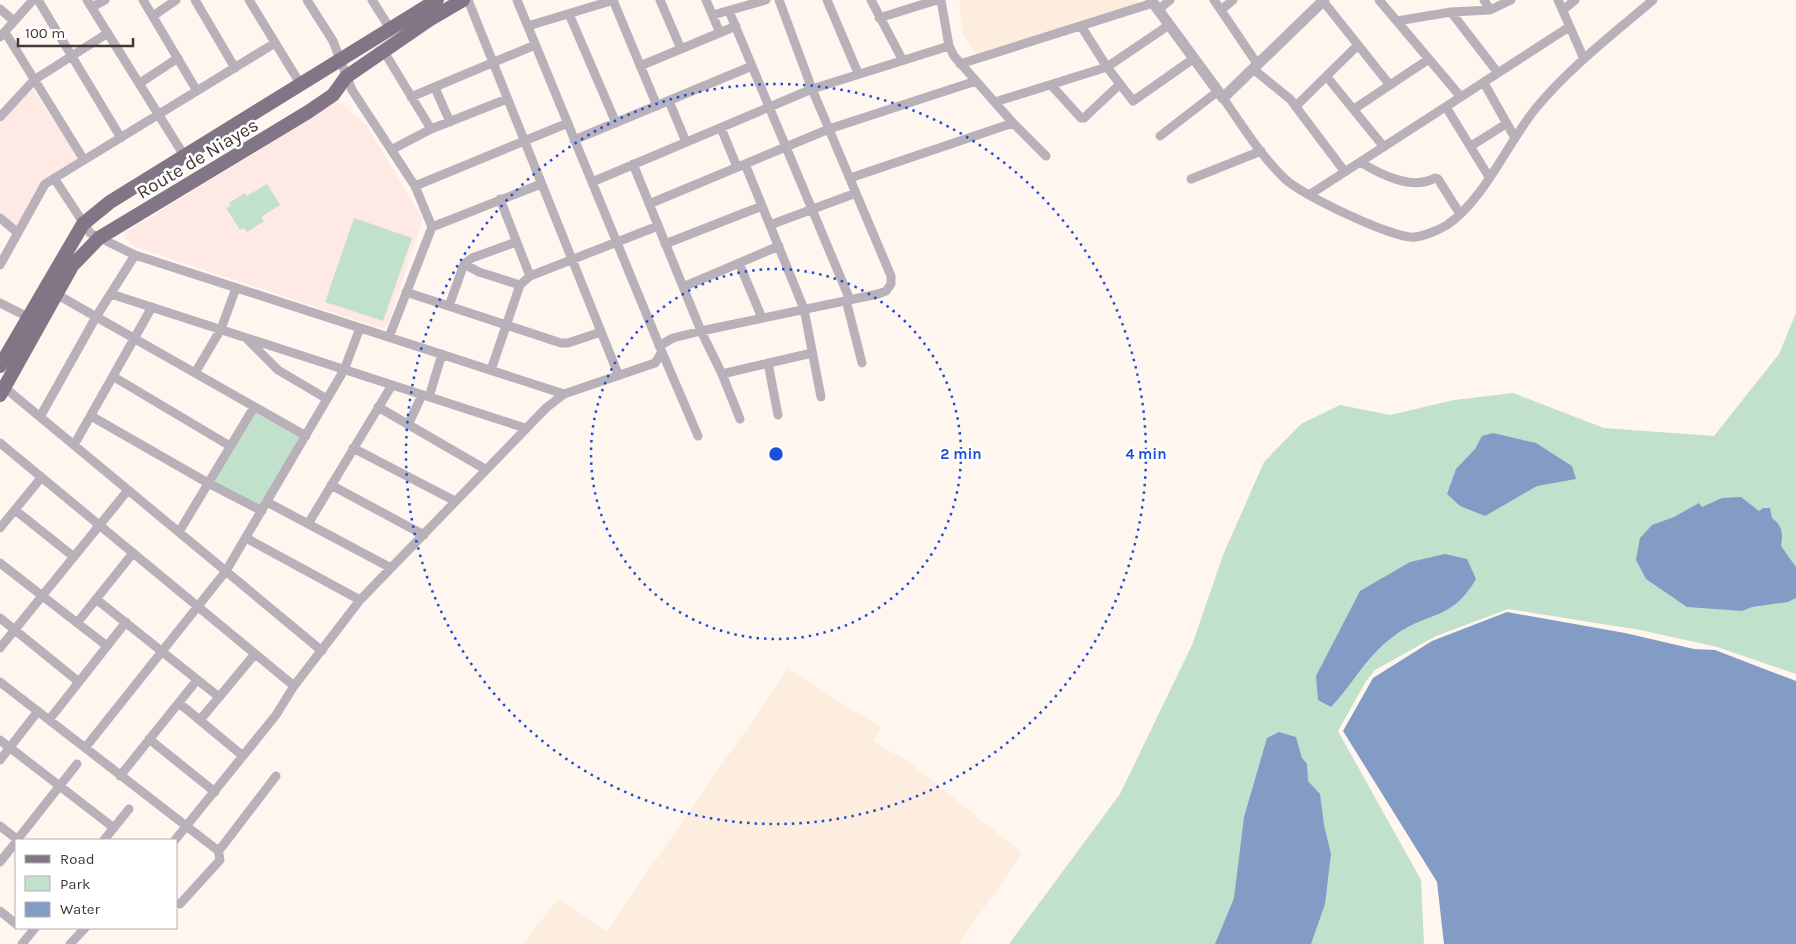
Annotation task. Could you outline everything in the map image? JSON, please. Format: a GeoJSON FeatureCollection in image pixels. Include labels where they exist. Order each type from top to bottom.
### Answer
{"type":"FeatureCollection","features":[{"type":"Feature","properties":{"kind":"main road","name":"Route de Niayes"},"geometry":{"type":"LineString","coordinates":[[0,366],[83,224],[110,202],[437,0]]}},
{"type":"Feature","properties":{"kind":"main road","name":"Route de Niayes"},"geometry":{"type":"LineString","coordinates":[[2,391],[72,266],[99,238],[322,103],[336,91],[346,77],[383,50],[463,0]]}},
{"type":"Feature","properties":{"kind":"street"},"geometry":{"type":"LineString","coordinates":[[34,0],[2,34],[34,80],[84,160]]}},
{"type":"Feature","properties":{"kind":"street"},"geometry":{"type":"LineString","coordinates":[[38,0],[121,138]]}},
{"type":"Feature","properties":{"kind":"street"},"geometry":{"type":"LineString","coordinates":[[104,0],[89,4],[140,82],[185,157]]}},
{"type":"Feature","properties":{"kind":"street"},"geometry":{"type":"LineString","coordinates":[[143,0],[197,91]]}},
{"type":"Feature","properties":{"kind":"street"},"geometry":{"type":"LineString","coordinates":[[153,16],[176,0]]}},
{"type":"Feature","properties":{"kind":"street"},"geometry":{"type":"LineString","coordinates":[[194,0],[235,68]]}},
{"type":"Feature","properties":{"kind":"street"},"geometry":{"type":"LineString","coordinates":[[249,0],[301,85]]}},
{"type":"Feature","properties":{"kind":"street"},"geometry":{"type":"LineString","coordinates":[[307,0],[333,41],[346,77],[390,150],[415,186],[432,227],[389,337]]}},
{"type":"Feature","properties":{"kind":"street"},"geometry":{"type":"LineString","coordinates":[[372,0],[391,30]]}},
{"type":"Feature","properties":{"kind":"street"},"geometry":{"type":"LineString","coordinates":[[468,0],[618,374]]}},
{"type":"Feature","properties":{"kind":"street"},"geometry":{"type":"LineString","coordinates":[[517,0],[660,349],[698,436]]}},
{"type":"Feature","properties":{"kind":"street"},"geometry":{"type":"LineString","coordinates":[[528,26],[614,0],[657,106]]}},
{"type":"Feature","properties":{"kind":"street"},"geometry":{"type":"LineString","coordinates":[[660,0],[681,49]]}},
{"type":"Feature","properties":{"kind":"street"},"geometry":{"type":"LineString","coordinates":[[706,0],[720,32]]}},
{"type":"Feature","properties":{"kind":"street"},"geometry":{"type":"LineString","coordinates":[[713,15],[766,0]]}},
{"type":"Feature","properties":{"kind":"street"},"geometry":{"type":"LineString","coordinates":[[176,839],[243,756],[360,600],[525,428],[564,394],[618,374],[655,363],[660,349],[673,338],[886,290],[892,281],[812,89],[779,0]]}},
{"type":"Feature","properties":{"kind":"street"},"geometry":{"type":"LineString","coordinates":[[827,0],[858,73]]}},
{"type":"Feature","properties":{"kind":"street"},"geometry":{"type":"LineString","coordinates":[[871,0],[902,60]]}},
{"type":"Feature","properties":{"kind":"street"},"geometry":{"type":"LineString","coordinates":[[879,18],[939,0],[949,46],[960,64],[1013,123],[1046,156]]}},
{"type":"Feature","properties":{"kind":"street"},"geometry":{"type":"LineString","coordinates":[[960,64],[1170,0]]}},
{"type":"Feature","properties":{"kind":"street"},"geometry":{"type":"LineString","coordinates":[[1214,0],[1256,67],[1296,106],[1345,172]]}},
{"type":"Feature","properties":{"kind":"street"},"geometry":{"type":"LineString","coordinates":[[1220,10],[1233,0]]}},
{"type":"Feature","properties":{"kind":"street"},"geometry":{"type":"LineString","coordinates":[[1379,0],[1461,97]]}},
{"type":"Feature","properties":{"kind":"street"},"geometry":{"type":"LineString","coordinates":[[1484,0],[1490,10]]}},
{"type":"Feature","properties":{"kind":"street"},"geometry":{"type":"LineString","coordinates":[[1397,21],[1451,12],[1490,10],[1510,0]]}},
{"type":"Feature","properties":{"kind":"street"},"geometry":{"type":"LineString","coordinates":[[1558,0],[1584,59]]}},
{"type":"Feature","properties":{"kind":"street"},"geometry":{"type":"LineString","coordinates":[[1563,10],[1575,0]]}},
{"type":"Feature","properties":{"kind":"street"},"geometry":{"type":"LineString","coordinates":[[1154,4],[1261,151],[1286,180],[1309,195],[1366,221],[1397,234],[1414,237],[1446,226],[1460,214],[1489,177],[1535,109],[1584,59],[1653,0]]}},
{"type":"Feature","properties":{"kind":"street"},"geometry":{"type":"LineString","coordinates":[[1160,136],[1220,95],[1256,67],[1324,1],[1389,84]]}},
{"type":"Feature","properties":{"kind":"street"},"geometry":{"type":"LineString","coordinates":[[0,10],[14,21]]}},
{"type":"Feature","properties":{"kind":"street"},"geometry":{"type":"LineString","coordinates":[[729,11],[848,300],[862,363]]}},
{"type":"Feature","properties":{"kind":"street"},"geometry":{"type":"LineString","coordinates":[[1451,12],[1498,73]]}},
{"type":"Feature","properties":{"kind":"street"},"geometry":{"type":"LineString","coordinates":[[569,14],[616,123]]}},
{"type":"Feature","properties":{"kind":"street"},"geometry":{"type":"LineString","coordinates":[[995,102],[1107,67],[1168,25]]}},
{"type":"Feature","properties":{"kind":"street"},"geometry":{"type":"LineString","coordinates":[[640,66],[736,26]]}},
{"type":"Feature","properties":{"kind":"street"},"geometry":{"type":"LineString","coordinates":[[1081,26],[1107,67],[1133,101],[1193,59]]}},
{"type":"Feature","properties":{"kind":"street"},"geometry":{"type":"LineString","coordinates":[[1309,195],[1569,27]]}},
{"type":"Feature","properties":{"kind":"street"},"geometry":{"type":"LineString","coordinates":[[0,117],[34,80],[108,33]]}},
{"type":"Feature","properties":{"kind":"street"},"geometry":{"type":"LineString","coordinates":[[0,265],[45,184],[275,43]]}},
{"type":"Feature","properties":{"kind":"street"},"geometry":{"type":"LineString","coordinates":[[411,97],[536,45]]}},
{"type":"Feature","properties":{"kind":"street"},"geometry":{"type":"LineString","coordinates":[[1296,106],[1358,45]]}},
{"type":"Feature","properties":{"kind":"street"},"geometry":{"type":"LineString","coordinates":[[592,182],[812,89],[949,46]]}},
{"type":"Feature","properties":{"kind":"street"},"geometry":{"type":"LineString","coordinates":[[383,50],[431,129]]}},
{"type":"Feature","properties":{"kind":"street"},"geometry":{"type":"LineString","coordinates":[[140,82],[178,58]]}},
{"type":"Feature","properties":{"kind":"street"},"geometry":{"type":"LineString","coordinates":[[1354,109],[1428,59]]}},
{"type":"Feature","properties":{"kind":"street"},"geometry":{"type":"LineString","coordinates":[[574,140],[752,66]]}},
{"type":"Feature","properties":{"kind":"street"},"geometry":{"type":"LineString","coordinates":[[1327,77],[1384,147]]}},
{"type":"Feature","properties":{"kind":"street"},"geometry":{"type":"LineString","coordinates":[[649,204],[829,129],[976,81]]}},
{"type":"Feature","properties":{"kind":"street"},"geometry":{"type":"LineString","coordinates":[[1484,83],[1514,138]]}},
{"type":"Feature","properties":{"kind":"street"},"geometry":{"type":"LineString","coordinates":[[1051,85],[1081,118],[1084,118],[1119,84]]}},
{"type":"Feature","properties":{"kind":"street"},"geometry":{"type":"LineString","coordinates":[[435,88],[450,122]]}},
{"type":"Feature","properties":{"kind":"street"},"geometry":{"type":"LineString","coordinates":[[390,150],[431,129],[507,99]]}},
{"type":"Feature","properties":{"kind":"street"},"geometry":{"type":"LineString","coordinates":[[669,100],[686,142]]}},
{"type":"Feature","properties":{"kind":"street"},"geometry":{"type":"LineString","coordinates":[[1446,107],[1489,177]]}},
{"type":"Feature","properties":{"kind":"street"},"geometry":{"type":"LineString","coordinates":[[415,186],[568,123]]}},
{"type":"Feature","properties":{"kind":"street"},"geometry":{"type":"LineString","coordinates":[[850,178],[1013,123]]}},
{"type":"Feature","properties":{"kind":"street"},"geometry":{"type":"LineString","coordinates":[[1471,146],[1506,124]]}},
{"type":"Feature","properties":{"kind":"street"},"geometry":{"type":"LineString","coordinates":[[721,128],[762,206],[804,309],[821,397]]}},
{"type":"Feature","properties":{"kind":"street"},"geometry":{"type":"LineString","coordinates":[[1191,179],[1261,151]]}},
{"type":"Feature","properties":{"kind":"street"},"geometry":{"type":"LineString","coordinates":[[1360,162],[1375,171],[1412,183],[1426,182],[1434,178],[1438,179],[1460,214]]}},
{"type":"Feature","properties":{"kind":"street"},"geometry":{"type":"LineString","coordinates":[[633,164],[701,331],[722,374],[740,419]]}},
{"type":"Feature","properties":{"kind":"street"},"geometry":{"type":"LineString","coordinates":[[54,178],[90,233],[135,255],[564,394]]}},
{"type":"Feature","properties":{"kind":"street"},"geometry":{"type":"LineString","coordinates":[[432,227],[541,184]]}},
{"type":"Feature","properties":{"kind":"street"},"geometry":{"type":"LineString","coordinates":[[770,225],[856,193]]}},
{"type":"Feature","properties":{"kind":"street"},"geometry":{"type":"LineString","coordinates":[[500,199],[530,276]]}},
{"type":"Feature","properties":{"kind":"street"},"geometry":{"type":"LineString","coordinates":[[665,244],[762,206]]}},
{"type":"Feature","properties":{"kind":"street"},"geometry":{"type":"LineString","coordinates":[[0,218],[18,233]]}},
{"type":"Feature","properties":{"kind":"street"},"geometry":{"type":"LineString","coordinates":[[491,370],[520,285],[530,276],[658,226]]}},
{"type":"Feature","properties":{"kind":"street"},"geometry":{"type":"LineString","coordinates":[[449,306],[464,264],[472,258],[516,242]]}},
{"type":"Feature","properties":{"kind":"street"},"geometry":{"type":"LineString","coordinates":[[683,287],[778,246]]}},
{"type":"Feature","properties":{"kind":"street"},"geometry":{"type":"LineString","coordinates":[[40,417],[96,317],[135,255]]}},
{"type":"Feature","properties":{"kind":"street"},"geometry":{"type":"LineString","coordinates":[[739,263],[762,318]]}},
{"type":"Feature","properties":{"kind":"street"},"geometry":{"type":"LineString","coordinates":[[464,264],[478,272],[520,285]]}},
{"type":"Feature","properties":{"kind":"street"},"geometry":{"type":"LineString","coordinates":[[194,373],[221,330],[236,288]]}},
{"type":"Feature","properties":{"kind":"street"},"geometry":{"type":"LineString","coordinates":[[406,292],[565,343],[600,332]]}},
{"type":"Feature","properties":{"kind":"street"},"geometry":{"type":"LineString","coordinates":[[56,294],[306,436]]}},
{"type":"Feature","properties":{"kind":"street"},"geometry":{"type":"LineString","coordinates":[[111,294],[525,428]]}},
{"type":"Feature","properties":{"kind":"street"},"geometry":{"type":"LineString","coordinates":[[0,303],[28,317]]}},
{"type":"Feature","properties":{"kind":"street"},"geometry":{"type":"LineString","coordinates":[[74,445],[152,307]]}},
{"type":"Feature","properties":{"kind":"street"},"geometry":{"type":"LineString","coordinates":[[85,748],[226,571],[344,370],[360,328]]}},
{"type":"Feature","properties":{"kind":"street"},"geometry":{"type":"LineString","coordinates":[[246,338],[278,370],[327,399]]}},
{"type":"Feature","properties":{"kind":"street"},"geometry":{"type":"LineString","coordinates":[[722,374],[812,353]]}},
{"type":"Feature","properties":{"kind":"street"},"geometry":{"type":"LineString","coordinates":[[408,425],[426,396],[442,354]]}},
{"type":"Feature","properties":{"kind":"street"},"geometry":{"type":"LineString","coordinates":[[768,364],[778,415]]}},
{"type":"Feature","properties":{"kind":"street"},"geometry":{"type":"LineString","coordinates":[[114,377],[230,446]]}},
{"type":"Feature","properties":{"kind":"street"},"geometry":{"type":"LineString","coordinates":[[308,524],[392,385]]}},
{"type":"Feature","properties":{"kind":"street"},"geometry":{"type":"LineString","coordinates":[[2,391],[40,417],[322,651]]}},
{"type":"Feature","properties":{"kind":"street"},"geometry":{"type":"LineString","coordinates":[[179,532],[254,407]]}},
{"type":"Feature","properties":{"kind":"street"},"geometry":{"type":"LineString","coordinates":[[378,407],[485,470]]}},
{"type":"Feature","properties":{"kind":"street"},"geometry":{"type":"LineString","coordinates":[[91,416],[208,483],[262,511]]}},
{"type":"Feature","properties":{"kind":"street"},"geometry":{"type":"LineString","coordinates":[[0,443],[294,686]]}},
{"type":"Feature","properties":{"kind":"street"},"geometry":{"type":"LineString","coordinates":[[354,448],[455,501]]}},
{"type":"Feature","properties":{"kind":"street"},"geometry":{"type":"LineString","coordinates":[[0,527],[41,478]]}},
{"type":"Feature","properties":{"kind":"street"},"geometry":{"type":"LineString","coordinates":[[332,485],[424,535]]}},
{"type":"Feature","properties":{"kind":"street"},"geometry":{"type":"LineString","coordinates":[[0,648],[128,490]]}},
{"type":"Feature","properties":{"kind":"street"},"geometry":{"type":"LineString","coordinates":[[267,502],[391,568]]}},
{"type":"Feature","properties":{"kind":"street"},"geometry":{"type":"LineString","coordinates":[[15,510],[74,557]]}},
{"type":"Feature","properties":{"kind":"street"},"geometry":{"type":"LineString","coordinates":[[246,538],[360,600]]}},
{"type":"Feature","properties":{"kind":"street"},"geometry":{"type":"LineString","coordinates":[[77,623],[133,554]]}},
{"type":"Feature","properties":{"kind":"street"},"geometry":{"type":"LineString","coordinates":[[0,563],[107,646]]}},
{"type":"Feature","properties":{"kind":"street"},"geometry":{"type":"LineString","coordinates":[[96,599],[219,697]]}},
{"type":"Feature","properties":{"kind":"street"},"geometry":{"type":"LineString","coordinates":[[0,618],[79,682]]}},
{"type":"Feature","properties":{"kind":"street"},"geometry":{"type":"LineString","coordinates":[[49,720],[126,622]]}},
{"type":"Feature","properties":{"kind":"street"},"geometry":{"type":"LineString","coordinates":[[200,720],[255,654]]}},
{"type":"Feature","properties":{"kind":"street"},"geometry":{"type":"LineString","coordinates":[[120,776],[197,680]]}},
{"type":"Feature","properties":{"kind":"street"},"geometry":{"type":"LineString","coordinates":[[0,682],[186,828],[218,849],[220,860],[180,904]]}},
{"type":"Feature","properties":{"kind":"street"},"geometry":{"type":"LineString","coordinates":[[179,703],[243,756]]}},
{"type":"Feature","properties":{"kind":"street"},"geometry":{"type":"LineString","coordinates":[[0,760],[38,712]]}},
{"type":"Feature","properties":{"kind":"street"},"geometry":{"type":"LineString","coordinates":[[149,739],[215,792]]}},
{"type":"Feature","properties":{"kind":"street"},"geometry":{"type":"LineString","coordinates":[[0,740],[114,828]]}},
{"type":"Feature","properties":{"kind":"street"},"geometry":{"type":"LineString","coordinates":[[19,839],[77,764]]}},
{"type":"Feature","properties":{"kind":"street"},"geometry":{"type":"LineString","coordinates":[[218,849],[276,776]]}},
{"type":"Feature","properties":{"kind":"street"},"geometry":{"type":"LineString","coordinates":[[105,839],[130,809]]}},
{"type":"Feature","properties":{"kind":"street"},"geometry":{"type":"LineString","coordinates":[[0,826],[15,839]]}},
{"type":"Feature","properties":{"kind":"street"},"geometry":{"type":"LineString","coordinates":[[0,862],[15,843]]}},
{"type":"Feature","properties":{"kind":"street"},"geometry":{"type":"LineString","coordinates":[[0,911],[15,923]]}},
{"type":"Feature","properties":{"kind":"street"},"geometry":{"type":"LineString","coordinates":[[70,944],[85,929]]}},
{"type":"Feature","properties":{"kind":"street"},"geometry":{"type":"LineString","coordinates":[[22,944],[32,931]]}},
{"type":"Feature","properties":{"kind":"shaded area"},"geometry":{"type":"Polygon","coordinates":[[[959,0],[1138,0],[1140,3],[977,55],[963,34],[959,0]]]}},
{"type":"Feature","properties":{"kind":"shaded area"},"geometry":{"type":"Polygon","coordinates":[[[30,90],[33,90],[79,157],[78,161],[42,182],[17,228],[0,216],[0,123],[30,90]]]}},
{"type":"Feature","properties":{"kind":"shaded area"},"geometry":{"type":"Polygon","coordinates":[[[335,103],[342,104],[367,126],[423,219],[388,325],[383,329],[135,247],[124,238],[125,233],[335,103]]]}},
{"type":"Feature","properties":{"kind":"shaded area"},"geometry":{"type":"Polygon","coordinates":[[[788,669],[881,728],[873,741],[907,761],[1022,853],[959,944],[523,944],[559,898],[606,932],[788,669]]]}},
{"type":"Feature","properties":{"kind":"green space"},"geometry":{"type":"Polygon","coordinates":[[[267,184],[280,205],[261,217],[264,221],[247,232],[244,228],[240,230],[226,208],[231,206],[229,203],[245,193],[247,196],[267,184]]]}},
{"type":"Feature","properties":{"kind":"green space"},"geometry":{"type":"Polygon","coordinates":[[[354,218],[412,238],[383,321],[325,302],[354,218]]]}},
{"type":"Feature","properties":{"kind":"green space"},"geometry":{"type":"Polygon","coordinates":[[[1796,313],[1796,674],[1717,647],[1640,630],[1508,609],[1436,636],[1375,670],[1366,681],[1338,731],[1421,880],[1424,944],[1009,944],[1120,794],[1192,645],[1223,555],[1264,462],[1301,424],[1340,405],[1390,415],[1454,400],[1513,393],[1604,428],[1714,436],[1779,354],[1796,313]]]}},
{"type":"Feature","properties":{"kind":"green space"},"geometry":{"type":"Polygon","coordinates":[[[254,412],[300,438],[260,507],[214,481],[254,412]]]}},
{"type":"Feature","properties":{"kind":"water"},"geometry":{"type":"Polygon","coordinates":[[[1493,433],[1536,443],[1572,466],[1576,479],[1537,486],[1485,516],[1460,506],[1447,494],[1456,469],[1475,449],[1482,436],[1493,433]]]}},
{"type":"Feature","properties":{"kind":"water"},"geometry":{"type":"Polygon","coordinates":[[[1741,497],[1759,511],[1763,508],[1770,508],[1772,518],[1781,530],[1781,546],[1796,567],[1796,598],[1788,602],[1752,607],[1742,611],[1687,607],[1646,579],[1636,560],[1640,538],[1652,525],[1674,517],[1699,503],[1702,507],[1722,498],[1741,497]]]}},
{"type":"Feature","properties":{"kind":"water"},"geometry":{"type":"Polygon","coordinates":[[[1445,554],[1467,559],[1476,579],[1467,593],[1448,609],[1406,628],[1384,644],[1331,707],[1318,700],[1316,676],[1360,591],[1410,562],[1445,554]]]}},
{"type":"Feature","properties":{"kind":"water"},"geometry":{"type":"Polygon","coordinates":[[[1507,612],[1625,633],[1694,649],[1715,650],[1796,681],[1796,944],[1444,944],[1437,882],[1343,731],[1373,678],[1432,641],[1507,612]]]}},
{"type":"Feature","properties":{"kind":"water"},"geometry":{"type":"Polygon","coordinates":[[[1279,732],[1296,737],[1302,758],[1307,764],[1308,781],[1320,794],[1324,825],[1331,854],[1325,904],[1311,944],[1215,944],[1234,898],[1244,817],[1267,738],[1279,732]]]}}]}
